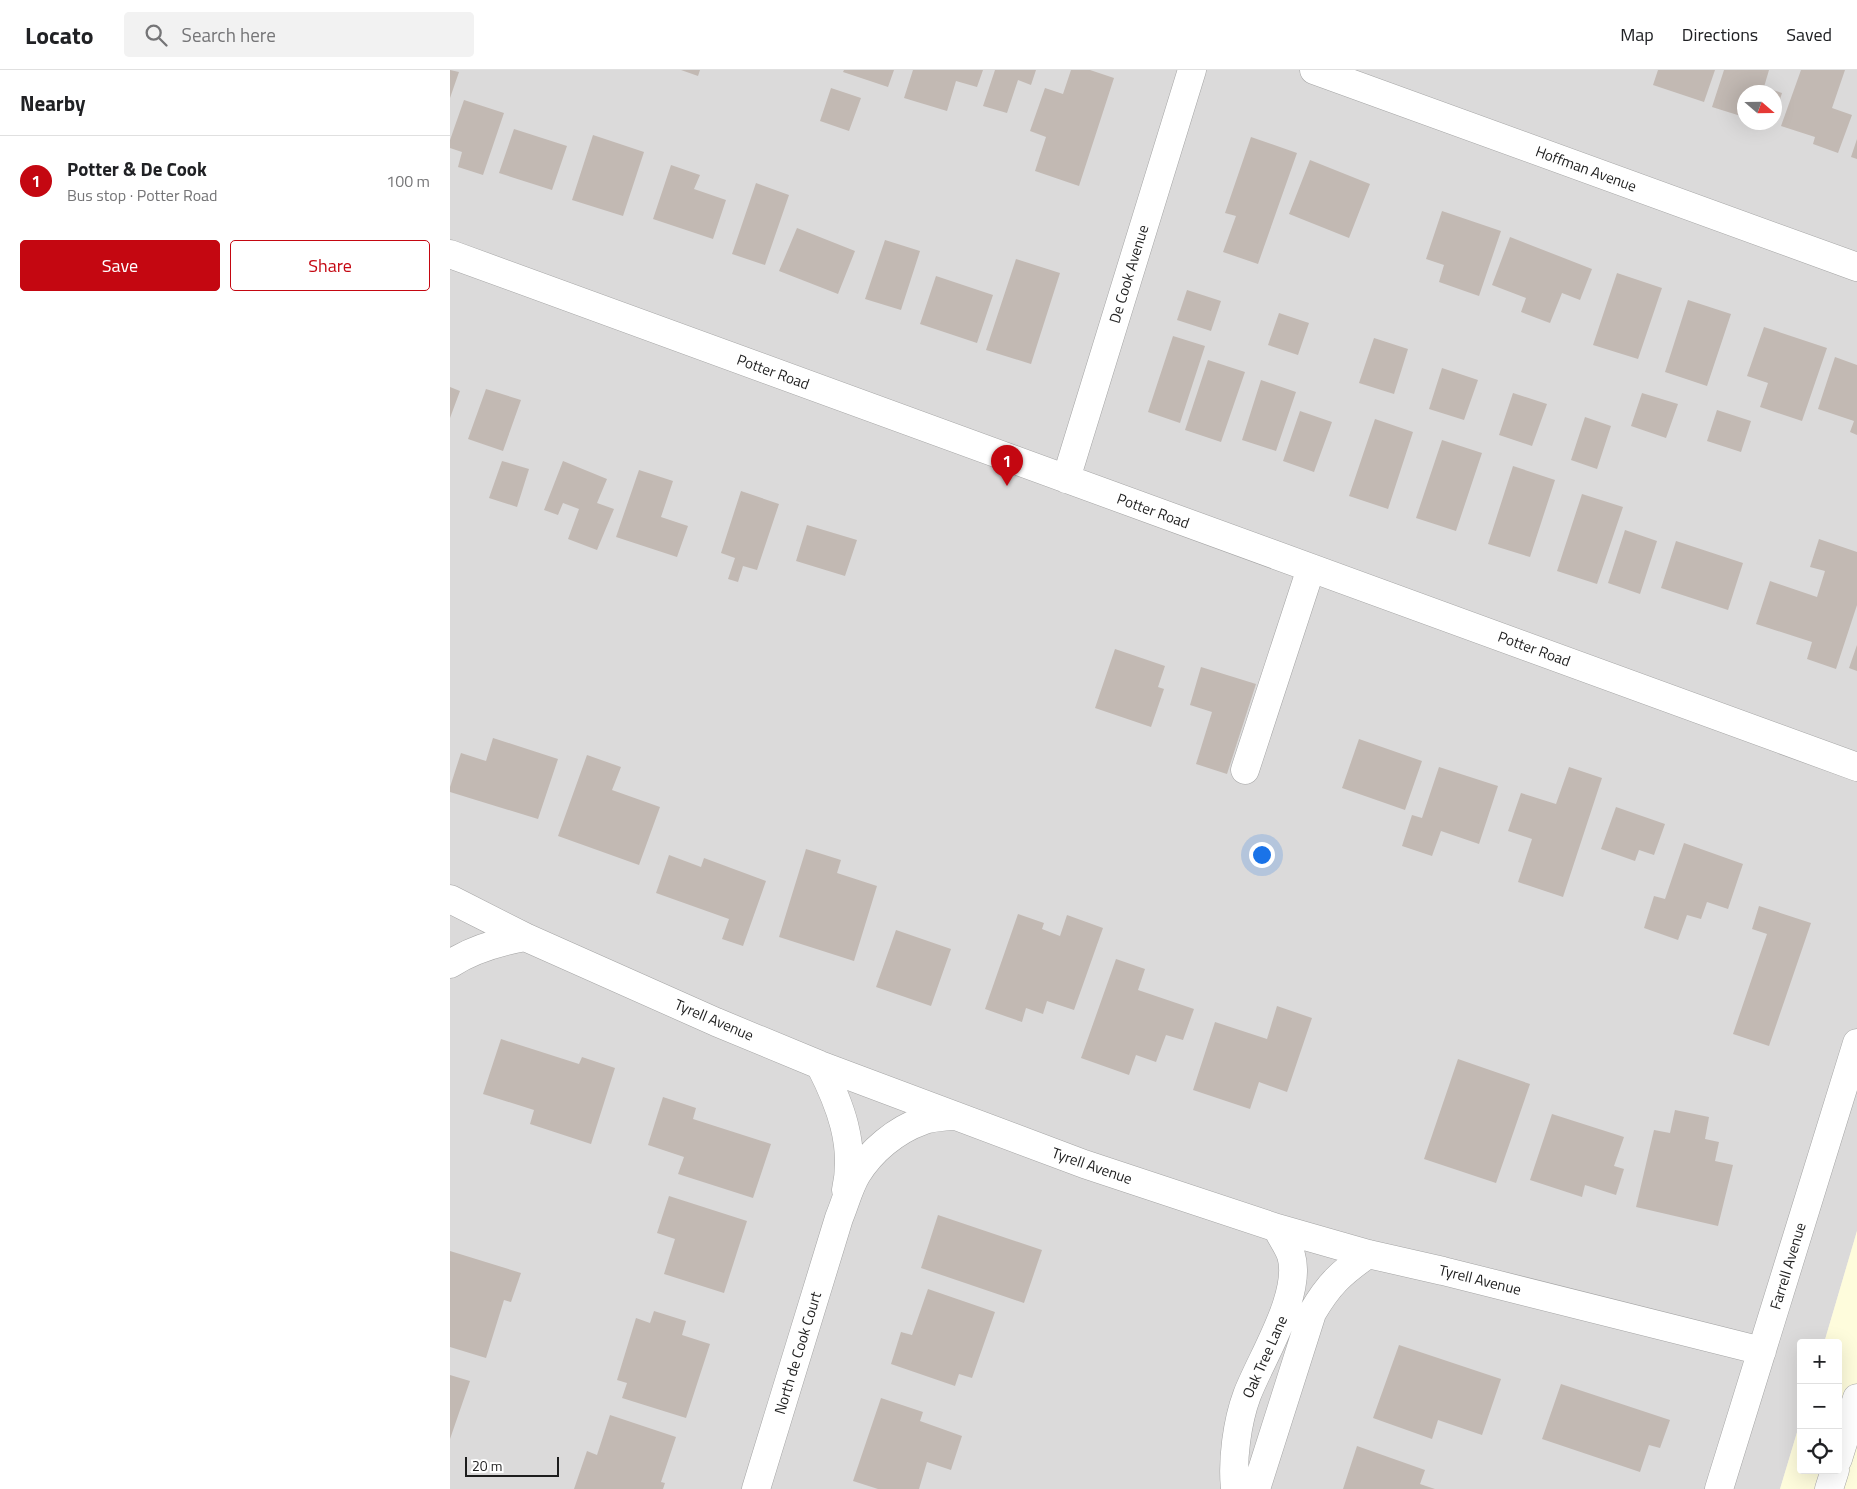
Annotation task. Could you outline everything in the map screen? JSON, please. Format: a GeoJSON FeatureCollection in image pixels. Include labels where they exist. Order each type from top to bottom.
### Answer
{"type":"FeatureCollection","features":[{"type":"Feature","properties":{"kind":"street","name":"De Cook Avenue"},"geometry":{"type":"LineString","coordinates":[[1066,479],[1192,70]]}},
{"type":"Feature","properties":{"kind":"street","name":"Hoffman Avenue"},"geometry":{"type":"LineString","coordinates":[[1314,70],[1857,267]]}},
{"type":"Feature","properties":{"kind":"street","name":"Potter Road"},"geometry":{"type":"LineString","coordinates":[[450,254],[1857,767]]}},
{"type":"Feature","properties":{"kind":"street"},"geometry":{"type":"LineString","coordinates":[[1245,770],[1311,568]]}},
{"type":"Feature","properties":{"kind":"street","name":"Tyrell Avenue"},"geometry":{"type":"LineString","coordinates":[[450,899],[525,937],[716,1022],[952,1116],[1084,1164],[1277,1228],[1368,1254],[1443,1270],[1762,1351]]}},
{"type":"Feature","properties":{"kind":"street"},"geometry":{"type":"LineString","coordinates":[[450,964],[501,941],[525,937]]}},
{"type":"Feature","properties":{"kind":"street","name":"Farrell Avenue"},"geometry":{"type":"LineString","coordinates":[[1719,1489],[1857,1043]]}},
{"type":"Feature","properties":{"kind":"street","name":"North de Cook Court"},"geometry":{"type":"LineString","coordinates":[[820,1065],[835,1095],[845,1123],[849,1150],[849,1178],[840,1218]]}},
{"type":"Feature","properties":{"kind":"street","name":"North de Cook Court"},"geometry":{"type":"LineString","coordinates":[[756,1489],[840,1218],[856,1175],[868,1159],[884,1143],[902,1130],[923,1120],[952,1116]]}},
{"type":"Feature","properties":{"kind":"street","name":"Oak Tree Lane"},"geometry":{"type":"LineString","coordinates":[[1235,1489],[1239,1420],[1247,1395],[1286,1309],[1293,1275],[1291,1255],[1277,1228]]}},
{"type":"Feature","properties":{"kind":"street","name":"Oak Tree Lane"},"geometry":{"type":"LineString","coordinates":[[1256,1489],[1312,1313],[1322,1296],[1342,1273],[1368,1254]]}},
{"type":"Feature","properties":{"kind":"street"},"geometry":{"type":"LineString","coordinates":[[1842,1446],[1857,1398]]}},
{"type":"Feature","properties":{"kind":"street"},"geometry":{"type":"LineString","coordinates":[[1829,1489],[1834,1474]]}},
{"type":"Feature","properties":{"kind":"shaded area"},"geometry":{"type":"Polygon","coordinates":[[[450,70],[1857,70],[1857,1231],[1825,1339],[1797,1339],[1797,1432],[1780,1489],[450,1489],[450,70]]]}},
{"type":"Feature","properties":{"kind":"shaded area"},"geometry":{"type":"Polygon","coordinates":[[[1857,1231],[1857,1489],[1780,1489],[1797,1432],[1797,1474],[1842,1474],[1842,1339],[1825,1339],[1857,1231]]]}},
{"type":"Feature","properties":{"kind":"building"},"geometry":{"type":"Polygon","coordinates":[[[450,70],[459,72],[450,98],[450,70]]]}},
{"type":"Feature","properties":{"kind":"building"},"geometry":{"type":"Polygon","coordinates":[[[681,70],[700,70],[698,76],[681,70]]]}},
{"type":"Feature","properties":{"kind":"building"},"geometry":{"type":"Polygon","coordinates":[[[844,70],[894,70],[888,87],[843,72],[844,70]]]}},
{"type":"Feature","properties":{"kind":"building"},"geometry":{"type":"Polygon","coordinates":[[[913,70],[983,70],[977,87],[956,81],[947,111],[904,98],[913,70]]]}},
{"type":"Feature","properties":{"kind":"building"},"geometry":{"type":"Polygon","coordinates":[[[995,70],[1036,70],[1031,85],[1018,80],[1007,113],[983,106],[995,70]]]}},
{"type":"Feature","properties":{"kind":"building"},"geometry":{"type":"Polygon","coordinates":[[[1071,70],[1090,70],[1114,78],[1079,186],[1035,171],[1046,137],[1030,131],[1045,88],[1063,94],[1071,70]]]}},
{"type":"Feature","properties":{"kind":"building"},"geometry":{"type":"Polygon","coordinates":[[[1658,70],[1715,70],[1704,102],[1653,85],[1658,70]]]}},
{"type":"Feature","properties":{"kind":"building"},"geometry":{"type":"Polygon","coordinates":[[[1724,70],[1769,70],[1765,85],[1737,85],[1737,115],[1712,107],[1724,70]]]}},
{"type":"Feature","properties":{"kind":"building"},"geometry":{"type":"Polygon","coordinates":[[[1801,70],[1845,70],[1832,108],[1852,115],[1838,153],[1813,144],[1815,137],[1782,126],[1801,70]]]}},
{"type":"Feature","properties":{"kind":"building"},"geometry":{"type":"Polygon","coordinates":[[[831,88],[861,98],[849,131],[820,121],[831,88]]]}},
{"type":"Feature","properties":{"kind":"building"},"geometry":{"type":"Polygon","coordinates":[[[464,100],[504,113],[483,175],[458,167],[462,152],[450,148],[450,140],[464,100]]]}},
{"type":"Feature","properties":{"kind":"building"},"geometry":{"type":"Polygon","coordinates":[[[514,129],[567,146],[552,190],[499,173],[514,129]]]}},
{"type":"Feature","properties":{"kind":"building"},"geometry":{"type":"Polygon","coordinates":[[[593,135],[644,152],[623,216],[572,200],[593,135]]]}},
{"type":"Feature","properties":{"kind":"building"},"geometry":{"type":"Polygon","coordinates":[[[1251,137],[1297,153],[1258,264],[1223,252],[1236,216],[1225,213],[1251,137]]]}},
{"type":"Feature","properties":{"kind":"building"},"geometry":{"type":"Polygon","coordinates":[[[1857,139],[1857,159],[1851,157],[1857,139]]]}},
{"type":"Feature","properties":{"kind":"building"},"geometry":{"type":"Polygon","coordinates":[[[1310,160],[1370,184],[1349,238],[1289,214],[1310,160]]]}},
{"type":"Feature","properties":{"kind":"building"},"geometry":{"type":"Polygon","coordinates":[[[671,165],[700,175],[694,189],[726,200],[713,239],[653,219],[671,165]]]}},
{"type":"Feature","properties":{"kind":"building"},"geometry":{"type":"Polygon","coordinates":[[[756,183],[789,195],[765,265],[732,254],[756,183]]]}},
{"type":"Feature","properties":{"kind":"building"},"geometry":{"type":"Polygon","coordinates":[[[1442,211],[1501,231],[1479,296],[1439,282],[1444,265],[1426,259],[1442,211]]]}},
{"type":"Feature","properties":{"kind":"building"},"geometry":{"type":"Polygon","coordinates":[[[797,228],[855,251],[838,294],[779,271],[797,228]]]}},
{"type":"Feature","properties":{"kind":"building"},"geometry":{"type":"Polygon","coordinates":[[[1510,237],[1592,269],[1580,300],[1562,293],[1550,323],[1521,312],[1526,298],[1492,285],[1510,237]]]}},
{"type":"Feature","properties":{"kind":"building"},"geometry":{"type":"Polygon","coordinates":[[[885,240],[920,251],[901,310],[865,299],[885,240]]]}},
{"type":"Feature","properties":{"kind":"building"},"geometry":{"type":"Polygon","coordinates":[[[1016,259],[1060,273],[1031,364],[986,350],[1016,259]]]}},
{"type":"Feature","properties":{"kind":"building"},"geometry":{"type":"Polygon","coordinates":[[[1617,273],[1662,288],[1638,359],[1593,345],[1617,273]]]}},
{"type":"Feature","properties":{"kind":"building"},"geometry":{"type":"Polygon","coordinates":[[[936,276],[993,295],[977,343],[920,324],[936,276]]]}},
{"type":"Feature","properties":{"kind":"building"},"geometry":{"type":"Polygon","coordinates":[[[1187,290],[1221,301],[1211,331],[1177,320],[1187,290]]]}},
{"type":"Feature","properties":{"kind":"building"},"geometry":{"type":"Polygon","coordinates":[[[1688,300],[1731,314],[1707,386],[1665,372],[1688,300]]]}},
{"type":"Feature","properties":{"kind":"building"},"geometry":{"type":"Polygon","coordinates":[[[1279,313],[1309,323],[1298,355],[1268,345],[1279,313]]]}},
{"type":"Feature","properties":{"kind":"building"},"geometry":{"type":"Polygon","coordinates":[[[1764,327],[1827,348],[1802,421],[1760,407],[1768,383],[1747,376],[1764,327]]]}},
{"type":"Feature","properties":{"kind":"building"},"geometry":{"type":"Polygon","coordinates":[[[1173,336],[1205,346],[1180,423],[1148,412],[1173,336]]]}},
{"type":"Feature","properties":{"kind":"building"},"geometry":{"type":"Polygon","coordinates":[[[1374,338],[1408,349],[1394,394],[1359,383],[1374,338]]]}},
{"type":"Feature","properties":{"kind":"building"},"geometry":{"type":"Polygon","coordinates":[[[1835,357],[1857,365],[1857,435],[1850,432],[1854,421],[1818,409],[1835,357]]]}},
{"type":"Feature","properties":{"kind":"building"},"geometry":{"type":"Polygon","coordinates":[[[1208,360],[1245,372],[1221,442],[1185,430],[1208,360]]]}},
{"type":"Feature","properties":{"kind":"building"},"geometry":{"type":"Polygon","coordinates":[[[1442,368],[1478,380],[1464,420],[1429,409],[1442,368]]]}},
{"type":"Feature","properties":{"kind":"building"},"geometry":{"type":"Polygon","coordinates":[[[1261,380],[1296,392],[1276,451],[1242,440],[1261,380]]]}},
{"type":"Feature","properties":{"kind":"building"},"geometry":{"type":"Polygon","coordinates":[[[450,387],[460,391],[450,418],[450,387]]]}},
{"type":"Feature","properties":{"kind":"building"},"geometry":{"type":"Polygon","coordinates":[[[486,389],[521,400],[503,451],[468,439],[486,389]]]}},
{"type":"Feature","properties":{"kind":"building"},"geometry":{"type":"Polygon","coordinates":[[[1513,393],[1547,404],[1532,446],[1499,435],[1513,393]]]}},
{"type":"Feature","properties":{"kind":"building"},"geometry":{"type":"Polygon","coordinates":[[[1642,393],[1678,404],[1666,438],[1631,426],[1642,393]]]}},
{"type":"Feature","properties":{"kind":"building"},"geometry":{"type":"Polygon","coordinates":[[[1717,410],[1751,421],[1741,452],[1707,441],[1717,410]]]}},
{"type":"Feature","properties":{"kind":"building"},"geometry":{"type":"Polygon","coordinates":[[[1300,411],[1332,422],[1314,472],[1283,461],[1300,411]]]}},
{"type":"Feature","properties":{"kind":"building"},"geometry":{"type":"Polygon","coordinates":[[[1585,417],[1611,426],[1597,469],[1571,460],[1585,417]]]}},
{"type":"Feature","properties":{"kind":"building"},"geometry":{"type":"Polygon","coordinates":[[[1375,419],[1413,432],[1388,509],[1349,496],[1375,419]]]}},
{"type":"Feature","properties":{"kind":"building"},"geometry":{"type":"Polygon","coordinates":[[[1442,440],[1482,453],[1456,531],[1416,518],[1442,440]]]}},
{"type":"Feature","properties":{"kind":"building"},"geometry":{"type":"Polygon","coordinates":[[[502,461],[529,469],[517,507],[489,498],[502,461]]]}},
{"type":"Feature","properties":{"kind":"building"},"geometry":{"type":"Polygon","coordinates":[[[563,461],[607,479],[597,503],[614,509],[597,550],[568,539],[579,509],[563,503],[558,515],[544,510],[563,461]]]}},
{"type":"Feature","properties":{"kind":"building"},"geometry":{"type":"Polygon","coordinates":[[[1513,466],[1555,480],[1530,557],[1488,544],[1513,466]]]}},
{"type":"Feature","properties":{"kind":"building"},"geometry":{"type":"Polygon","coordinates":[[[639,470],[673,481],[661,517],[688,526],[677,557],[616,537],[639,470]]]}},
{"type":"Feature","properties":{"kind":"building"},"geometry":{"type":"Polygon","coordinates":[[[741,491],[779,504],[757,570],[743,566],[738,582],[728,579],[735,558],[721,553],[741,491]]]}},
{"type":"Feature","properties":{"kind":"building"},"geometry":{"type":"Polygon","coordinates":[[[1582,494],[1623,507],[1597,584],[1557,571],[1582,494]]]}},
{"type":"Feature","properties":{"kind":"building"},"geometry":{"type":"Polygon","coordinates":[[[807,525],[857,540],[845,576],[796,561],[807,525]]]}},
{"type":"Feature","properties":{"kind":"building"},"geometry":{"type":"Polygon","coordinates":[[[1625,530],[1657,541],[1640,594],[1608,583],[1625,530]]]}},
{"type":"Feature","properties":{"kind":"building"},"geometry":{"type":"Polygon","coordinates":[[[1819,539],[1857,552],[1857,605],[1836,669],[1807,659],[1812,642],[1756,624],[1770,581],[1817,597],[1825,571],[1810,567],[1819,539]]]}},
{"type":"Feature","properties":{"kind":"building"},"geometry":{"type":"Polygon","coordinates":[[[1676,541],[1743,563],[1728,610],[1661,588],[1676,541]]]}},
{"type":"Feature","properties":{"kind":"building"},"geometry":{"type":"Polygon","coordinates":[[[1857,645],[1857,671],[1849,668],[1857,645]]]}},
{"type":"Feature","properties":{"kind":"building"},"geometry":{"type":"Polygon","coordinates":[[[1115,649],[1165,666],[1158,687],[1164,689],[1151,727],[1095,708],[1115,649]]]}},
{"type":"Feature","properties":{"kind":"building"},"geometry":{"type":"Polygon","coordinates":[[[1201,667],[1256,684],[1227,774],[1196,764],[1212,712],[1190,705],[1201,667]]]}},
{"type":"Feature","properties":{"kind":"building"},"geometry":{"type":"Polygon","coordinates":[[[493,738],[558,759],[538,819],[450,792],[461,753],[486,761],[493,738]]]}},
{"type":"Feature","properties":{"kind":"building"},"geometry":{"type":"Polygon","coordinates":[[[1359,739],[1422,761],[1405,810],[1342,788],[1359,739]]]}},
{"type":"Feature","properties":{"kind":"building"},"geometry":{"type":"Polygon","coordinates":[[[587,755],[621,767],[612,790],[660,807],[639,865],[558,836],[587,755]]]}},
{"type":"Feature","properties":{"kind":"building"},"geometry":{"type":"Polygon","coordinates":[[[1439,767],[1498,786],[1479,844],[1441,831],[1432,856],[1402,846],[1412,815],[1422,818],[1439,767]]]}},
{"type":"Feature","properties":{"kind":"building"},"geometry":{"type":"Polygon","coordinates":[[[1569,767],[1602,778],[1563,897],[1518,882],[1532,839],[1508,831],[1521,793],[1556,804],[1569,767]]]}},
{"type":"Feature","properties":{"kind":"building"},"geometry":{"type":"Polygon","coordinates":[[[1616,807],[1665,824],[1654,855],[1639,850],[1635,861],[1601,849],[1616,807]]]}},
{"type":"Feature","properties":{"kind":"building"},"geometry":{"type":"Polygon","coordinates":[[[1684,843],[1743,864],[1728,909],[1707,902],[1701,919],[1687,915],[1678,940],[1644,928],[1654,896],[1665,899],[1684,843]]]}},
{"type":"Feature","properties":{"kind":"building"},"geometry":{"type":"Polygon","coordinates":[[[806,849],[841,860],[837,873],[877,886],[854,961],[779,937],[806,849]]]}},
{"type":"Feature","properties":{"kind":"building"},"geometry":{"type":"Polygon","coordinates":[[[669,855],[701,867],[704,858],[766,881],[743,946],[722,939],[729,919],[656,893],[669,855]]]}},
{"type":"Feature","properties":{"kind":"building"},"geometry":{"type":"Polygon","coordinates":[[[1759,906],[1811,923],[1769,1046],[1733,1034],[1767,934],[1752,929],[1759,906]]]}},
{"type":"Feature","properties":{"kind":"building"},"geometry":{"type":"Polygon","coordinates":[[[1018,914],[1044,923],[1042,929],[1060,936],[1067,915],[1103,928],[1074,1010],[1047,1001],[1043,1014],[1026,1008],[1022,1022],[985,1009],[1018,914]]]}},
{"type":"Feature","properties":{"kind":"building"},"geometry":{"type":"Polygon","coordinates":[[[896,930],[951,949],[931,1006],[876,987],[896,930]]]}},
{"type":"Feature","properties":{"kind":"building"},"geometry":{"type":"Polygon","coordinates":[[[1116,959],[1145,969],[1138,990],[1194,1009],[1183,1040],[1166,1035],[1156,1062],[1136,1055],[1129,1075],[1081,1058],[1116,959]]]}},
{"type":"Feature","properties":{"kind":"building"},"geometry":{"type":"Polygon","coordinates":[[[1277,1006],[1312,1018],[1287,1092],[1259,1082],[1250,1109],[1193,1090],[1215,1022],[1267,1039],[1277,1006]]]}},
{"type":"Feature","properties":{"kind":"building"},"geometry":{"type":"Polygon","coordinates":[[[501,1039],[579,1064],[582,1057],[615,1068],[591,1144],[530,1124],[534,1110],[483,1094],[501,1039]]]}},
{"type":"Feature","properties":{"kind":"building"},"geometry":{"type":"Polygon","coordinates":[[[1458,1059],[1530,1084],[1496,1183],[1424,1159],[1458,1059]]]}},
{"type":"Feature","properties":{"kind":"building"},"geometry":{"type":"Polygon","coordinates":[[[663,1097],[696,1108],[693,1119],[771,1144],[753,1198],[678,1174],[684,1157],[648,1145],[663,1097]]]}},
{"type":"Feature","properties":{"kind":"building"},"geometry":{"type":"Polygon","coordinates":[[[1675,1110],[1709,1117],[1705,1139],[1719,1142],[1715,1161],[1733,1165],[1718,1226],[1636,1207],[1654,1130],[1670,1133],[1675,1110]]]}},
{"type":"Feature","properties":{"kind":"building"},"geometry":{"type":"Polygon","coordinates":[[[1552,1114],[1624,1137],[1614,1166],[1624,1169],[1616,1195],[1585,1185],[1582,1197],[1530,1180],[1552,1114]]]}},
{"type":"Feature","properties":{"kind":"building"},"geometry":{"type":"Polygon","coordinates":[[[669,1196],[747,1221],[724,1293],[664,1274],[675,1239],[657,1233],[669,1196]]]}},
{"type":"Feature","properties":{"kind":"building"},"geometry":{"type":"Polygon","coordinates":[[[938,1215],[1042,1250],[1024,1303],[921,1268],[938,1215]]]}},
{"type":"Feature","properties":{"kind":"building"},"geometry":{"type":"Polygon","coordinates":[[[450,1251],[521,1273],[511,1302],[504,1300],[486,1358],[450,1347],[450,1251]]]}},
{"type":"Feature","properties":{"kind":"building"},"geometry":{"type":"Polygon","coordinates":[[[928,1289],[995,1312],[972,1378],[959,1374],[955,1386],[891,1364],[901,1332],[912,1335],[928,1289]]]}},
{"type":"Feature","properties":{"kind":"building"},"geometry":{"type":"Polygon","coordinates":[[[654,1311],[686,1321],[682,1335],[710,1344],[686,1418],[622,1398],[627,1383],[617,1380],[636,1318],[650,1323],[654,1311]]]}},
{"type":"Feature","properties":{"kind":"building"},"geometry":{"type":"Polygon","coordinates":[[[1399,1345],[1501,1379],[1482,1435],[1438,1420],[1432,1439],[1373,1418],[1399,1345]]]}},
{"type":"Feature","properties":{"kind":"building"},"geometry":{"type":"Polygon","coordinates":[[[450,1375],[470,1381],[450,1439],[450,1375]]]}},
{"type":"Feature","properties":{"kind":"building"},"geometry":{"type":"Polygon","coordinates":[[[1561,1384],[1670,1420],[1660,1448],[1649,1445],[1640,1472],[1542,1439],[1561,1384]]]}},
{"type":"Feature","properties":{"kind":"building"},"geometry":{"type":"Polygon","coordinates":[[[881,1398],[923,1412],[920,1421],[962,1436],[951,1470],[927,1462],[919,1489],[878,1489],[853,1481],[881,1398]]]}},
{"type":"Feature","properties":{"kind":"building"},"geometry":{"type":"Polygon","coordinates":[[[610,1415],[676,1437],[661,1482],[665,1483],[663,1489],[574,1489],[587,1451],[597,1455],[610,1415]]]}},
{"type":"Feature","properties":{"kind":"building"},"geometry":{"type":"Polygon","coordinates":[[[1357,1446],[1425,1470],[1420,1484],[1435,1489],[1343,1489],[1357,1446]]]}},
{"type":"Feature","properties":{"kind":"place","name":"Potter & De Cook"},"geometry":{"type":"Point","coordinates":[1007,486]}}]}
